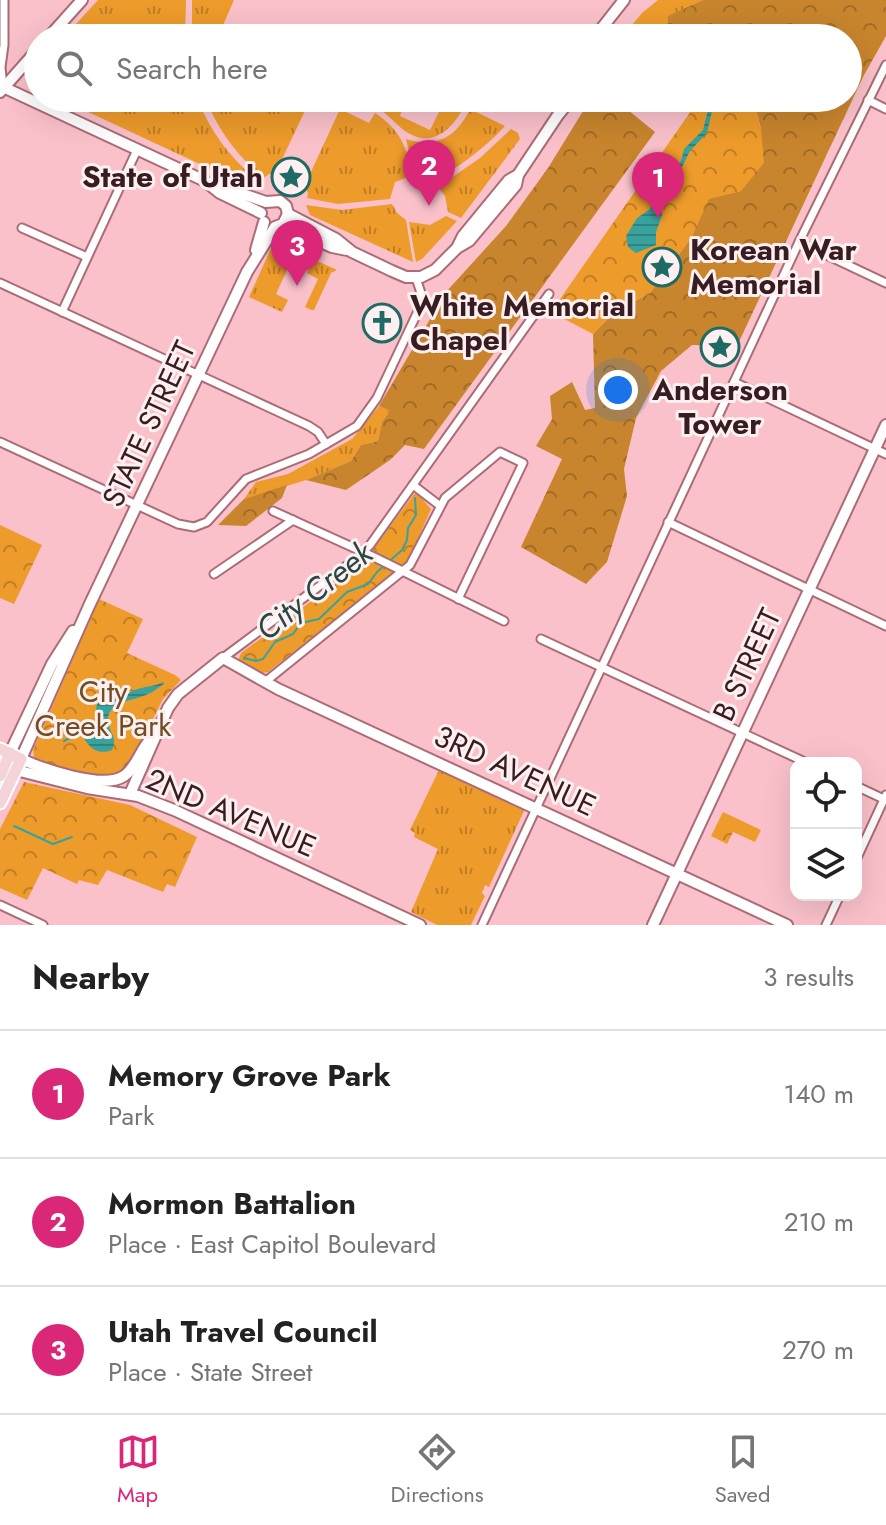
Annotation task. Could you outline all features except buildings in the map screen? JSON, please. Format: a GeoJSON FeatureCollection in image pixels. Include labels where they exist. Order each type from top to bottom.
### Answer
{"type":"FeatureCollection","features":[{"type":"Feature","properties":{"kind":"main road","name":"STATE STREET"},"geometry":{"type":"LineString","coordinates":[[0,803],[7,762]]}},
{"type":"Feature","properties":{"kind":"street"},"geometry":{"type":"LineString","coordinates":[[1,88],[4,0]]}},
{"type":"Feature","properties":{"kind":"street"},"geometry":{"type":"LineString","coordinates":[[61,24],[82,0]]}},
{"type":"Feature","properties":{"kind":"street"},"geometry":{"type":"LineString","coordinates":[[606,24],[624,0]]}},
{"type":"Feature","properties":{"kind":"street"},"geometry":{"type":"LineString","coordinates":[[1,88],[24,64]]}},
{"type":"Feature","properties":{"kind":"street"},"geometry":{"type":"LineString","coordinates":[[482,925],[799,242],[886,65]]}},
{"type":"Feature","properties":{"kind":"street"},"geometry":{"type":"LineString","coordinates":[[1,88],[24,98]]}},
{"type":"Feature","properties":{"kind":"street"},"geometry":{"type":"LineString","coordinates":[[868,100],[886,109]]}},
{"type":"Feature","properties":{"kind":"street"},"geometry":{"type":"LineString","coordinates":[[54,112],[205,181],[220,193],[263,212],[278,226],[352,252],[406,277],[416,278],[432,273],[457,248],[463,236],[509,180],[518,175],[560,112]]}},
{"type":"Feature","properties":{"kind":"street"},"geometry":{"type":"LineString","coordinates":[[62,312],[137,150]]}},
{"type":"Feature","properties":{"kind":"street"},"geometry":{"type":"LineString","coordinates":[[263,212],[280,201],[286,206],[288,214],[336,239],[352,252]]}},
{"type":"Feature","properties":{"kind":"street","name":"STATE STREET"},"geometry":{"type":"LineString","coordinates":[[252,263],[263,212]]}},
{"type":"Feature","properties":{"kind":"street","name":"STATE STREET"},"geometry":{"type":"LineString","coordinates":[[7,762],[52,664],[89,606],[252,263],[288,214]]}},
{"type":"Feature","properties":{"kind":"street"},"geometry":{"type":"LineString","coordinates":[[22,228],[87,257]]}},
{"type":"Feature","properties":{"kind":"street"},"geometry":{"type":"LineString","coordinates":[[799,242],[886,283]]}},
{"type":"Feature","properties":{"kind":"street"},"geometry":{"type":"LineString","coordinates":[[0,442],[136,506],[184,526],[199,526],[207,522],[246,479],[302,457],[357,426],[377,398],[421,303],[416,278]]}},
{"type":"Feature","properties":{"kind":"street"},"geometry":{"type":"LineString","coordinates":[[0,283],[309,426],[318,432],[326,444]]}},
{"type":"Feature","properties":{"kind":"street"},"geometry":{"type":"LineString","coordinates":[[130,794],[158,730],[178,694],[364,552],[549,294]]}},
{"type":"Feature","properties":{"kind":"street"},"geometry":{"type":"LineString","coordinates":[[734,382],[881,451]]}},
{"type":"Feature","properties":{"kind":"street","name":"B STREET"},"geometry":{"type":"LineString","coordinates":[[653,925],[809,589],[881,451],[886,425]]}},
{"type":"Feature","properties":{"kind":"street"},"geometry":{"type":"LineString","coordinates":[[265,682],[412,563],[439,505],[500,452],[523,463],[458,599]]}},
{"type":"Feature","properties":{"kind":"street"},"geometry":{"type":"LineString","coordinates":[[413,485],[439,505]]}},
{"type":"Feature","properties":{"kind":"street"},"geometry":{"type":"LineString","coordinates":[[273,511],[504,621]]}},
{"type":"Feature","properties":{"kind":"street"},"geometry":{"type":"LineString","coordinates":[[214,574],[293,520]]}},
{"type":"Feature","properties":{"kind":"street"},"geometry":{"type":"LineString","coordinates":[[668,522],[886,626]]}},
{"type":"Feature","properties":{"kind":"street"},"geometry":{"type":"LineString","coordinates":[[541,639],[794,757]]}},
{"type":"Feature","properties":{"kind":"street","name":"3RD AVENUE"},"geometry":{"type":"LineString","coordinates":[[223,658],[265,682],[787,925]]}},
{"type":"Feature","properties":{"kind":"street","name":"2ND AVENUE"},"geometry":{"type":"LineString","coordinates":[[7,762],[82,778],[119,779],[128,774],[158,730]]}},
{"type":"Feature","properties":{"kind":"street","name":"2ND AVENUE"},"geometry":{"type":"LineString","coordinates":[[7,762],[87,788],[130,794],[174,810],[420,925]]}},
{"type":"Feature","properties":{"kind":"street"},"geometry":{"type":"LineString","coordinates":[[862,788],[885,798],[862,847]]}},
{"type":"Feature","properties":{"kind":"street"},"geometry":{"type":"LineString","coordinates":[[826,925],[837,901]]}},
{"type":"Feature","properties":{"kind":"street"},"geometry":{"type":"LineString","coordinates":[[0,905],[43,925]]}},
{"type":"Feature","properties":{"kind":"green space"},"geometry":{"type":"Polygon","coordinates":[[[98,0],[186,0],[185,24],[76,24],[98,0]]]}},
{"type":"Feature","properties":{"kind":"green space"},"geometry":{"type":"Polygon","coordinates":[[[192,0],[234,0],[224,24],[192,24],[192,0]]]}},
{"type":"Feature","properties":{"kind":"green space"},"geometry":{"type":"Polygon","coordinates":[[[658,0],[703,0],[669,16],[668,24],[633,24],[658,0]]]}},
{"type":"Feature","properties":{"kind":"green space"},"geometry":{"type":"Polygon","coordinates":[[[703,0],[886,0],[886,36],[862,79],[862,24],[668,24],[668,16],[703,0]]]}},
{"type":"Feature","properties":{"kind":"green space"},"geometry":{"type":"Polygon","coordinates":[[[88,112],[204,112],[223,145],[260,183],[249,187],[88,112]]]}},
{"type":"Feature","properties":{"kind":"green space"},"geometry":{"type":"Polygon","coordinates":[[[212,112],[304,112],[275,174],[264,178],[229,142],[212,112]]]}},
{"type":"Feature","properties":{"kind":"green space"},"geometry":{"type":"Polygon","coordinates":[[[339,112],[346,112],[369,123],[375,113],[401,139],[408,156],[411,176],[395,182],[390,199],[338,204],[307,198],[304,187],[339,112]]]}},
{"type":"Feature","properties":{"kind":"green space"},"geometry":{"type":"Polygon","coordinates":[[[383,112],[401,112],[400,116],[430,130],[439,112],[461,112],[455,122],[442,133],[426,138],[408,133],[383,112]]]}},
{"type":"Feature","properties":{"kind":"green space"},"geometry":{"type":"Polygon","coordinates":[[[468,112],[476,112],[505,126],[471,157],[432,182],[415,176],[406,139],[436,141],[452,134],[468,112]]]}},
{"type":"Feature","properties":{"kind":"green space"},"geometry":{"type":"Polygon","coordinates":[[[582,112],[630,112],[655,132],[424,449],[405,445],[390,460],[346,490],[306,480],[351,461],[361,445],[378,441],[382,422],[390,411],[379,406],[446,292],[506,226],[548,168],[582,112]]]}},
{"type":"Feature","properties":{"kind":"green space"},"geometry":{"type":"Polygon","coordinates":[[[690,112],[757,112],[764,163],[741,191],[709,199],[691,238],[649,294],[616,310],[593,334],[551,312],[690,112]]]}},
{"type":"Feature","properties":{"kind":"green space"},"geometry":{"type":"Polygon","coordinates":[[[757,112],[847,112],[737,346],[692,345],[661,371],[636,418],[624,469],[627,496],[607,562],[586,584],[521,547],[562,459],[536,446],[552,419],[550,396],[572,382],[585,410],[595,408],[593,334],[616,310],[649,294],[691,238],[709,198],[741,191],[761,129],[757,112]]]}},
{"type":"Feature","properties":{"kind":"green space"},"geometry":{"type":"Polygon","coordinates":[[[511,129],[518,133],[520,139],[461,218],[448,212],[445,196],[438,187],[480,158],[511,129]]]}},
{"type":"Feature","properties":{"kind":"green space"},"geometry":{"type":"Polygon","coordinates":[[[392,204],[406,220],[413,262],[310,215],[306,205],[342,210],[392,204]]]}},
{"type":"Feature","properties":{"kind":"green space"},"geometry":{"type":"Polygon","coordinates":[[[446,216],[457,221],[416,262],[409,222],[430,225],[446,216]]]}},
{"type":"Feature","properties":{"kind":"green space"},"geometry":{"type":"Polygon","coordinates":[[[280,243],[307,255],[300,270],[289,266],[276,294],[288,300],[282,312],[249,297],[272,246],[280,243]]]}},
{"type":"Feature","properties":{"kind":"green space"},"geometry":{"type":"Polygon","coordinates":[[[313,259],[337,270],[331,273],[314,310],[311,310],[305,307],[318,279],[307,273],[313,259]]]}},
{"type":"Feature","properties":{"kind":"green space"},"geometry":{"type":"Polygon","coordinates":[[[379,406],[390,411],[382,422],[378,441],[361,445],[351,461],[306,480],[244,499],[256,482],[288,474],[352,439],[379,406]]]}},
{"type":"Feature","properties":{"kind":"green space"},"geometry":{"type":"Polygon","coordinates":[[[287,485],[282,498],[246,526],[218,525],[244,499],[287,485]]]}},
{"type":"Feature","properties":{"kind":"green space"},"geometry":{"type":"Polygon","coordinates":[[[414,494],[418,494],[431,509],[409,559],[383,583],[268,672],[262,673],[238,661],[241,653],[363,563],[414,494]]]}},
{"type":"Feature","properties":{"kind":"green space"},"geometry":{"type":"Polygon","coordinates":[[[0,525],[42,545],[14,604],[0,598],[0,525]]]}},
{"type":"Feature","properties":{"kind":"green space","name":"City Creek Park"},"geometry":{"type":"Polygon","coordinates":[[[99,599],[143,619],[127,653],[181,680],[163,699],[129,767],[110,776],[75,772],[43,763],[34,757],[33,750],[99,599]]]}},
{"type":"Feature","properties":{"kind":"green space"},"geometry":{"type":"Polygon","coordinates":[[[439,770],[524,811],[489,887],[485,885],[482,893],[485,896],[471,925],[437,925],[411,912],[438,849],[414,837],[415,833],[410,830],[439,770]]]}},
{"type":"Feature","properties":{"kind":"green space"},"geometry":{"type":"Polygon","coordinates":[[[24,782],[130,805],[197,837],[175,887],[167,884],[163,892],[107,870],[98,885],[79,880],[77,884],[43,868],[27,900],[0,888],[0,829],[24,782]]]}},
{"type":"Feature","properties":{"kind":"green space"},"geometry":{"type":"Polygon","coordinates":[[[723,812],[761,830],[755,842],[733,832],[727,844],[711,836],[723,812]]]}},
{"type":"Feature","properties":{"kind":"water"},"geometry":{"type":"Polygon","coordinates":[[[708,112],[712,112],[707,133],[690,151],[663,192],[656,245],[636,253],[628,247],[626,236],[637,218],[650,209],[658,188],[681,161],[684,149],[703,130],[708,112]]]}},
{"type":"Feature","properties":{"kind":"water"},"geometry":{"type":"Polygon","coordinates":[[[163,682],[152,692],[121,703],[110,711],[109,726],[114,741],[112,750],[100,752],[88,743],[78,728],[92,729],[103,724],[105,719],[96,709],[98,701],[105,698],[123,699],[137,689],[163,682]]]}},
{"type":"Feature","properties":{"kind":"waterway","name":"City Creek"},"geometry":{"type":"LineString","coordinates":[[244,658],[263,659],[275,642],[293,634],[301,623],[319,619],[347,592],[368,584],[402,550],[408,528],[416,515],[415,498]]}},
{"type":"Feature","properties":{"kind":"waterway"},"geometry":{"type":"LineString","coordinates":[[64,741],[81,732]]}},
{"type":"Feature","properties":{"kind":"waterway"},"geometry":{"type":"LineString","coordinates":[[14,826],[53,844],[72,837]]}},
{"type":"Feature","properties":{"kind":"place","name":"State of Utah"},"geometry":{"type":"Point","coordinates":[291,177]}},
{"type":"Feature","properties":{"kind":"place","name":"Mormon Battalion"},"geometry":{"type":"Point","coordinates":[429,206]}},
{"type":"Feature","properties":{"kind":"place","name":"Memory Grove Park"},"geometry":{"type":"Point","coordinates":[658,218]}},
{"type":"Feature","properties":{"kind":"place","name":"Korean War Memorial"},"geometry":{"type":"Point","coordinates":[662,267]}},
{"type":"Feature","properties":{"kind":"place","name":"Utah Travel Council"},"geometry":{"type":"Point","coordinates":[297,286]}},
{"type":"Feature","properties":{"kind":"place","name":"White Memorial Chapel"},"geometry":{"type":"Point","coordinates":[382,323]}},
{"type":"Feature","properties":{"kind":"place","name":"Anderson Tower"},"geometry":{"type":"Point","coordinates":[720,347]}}]}
